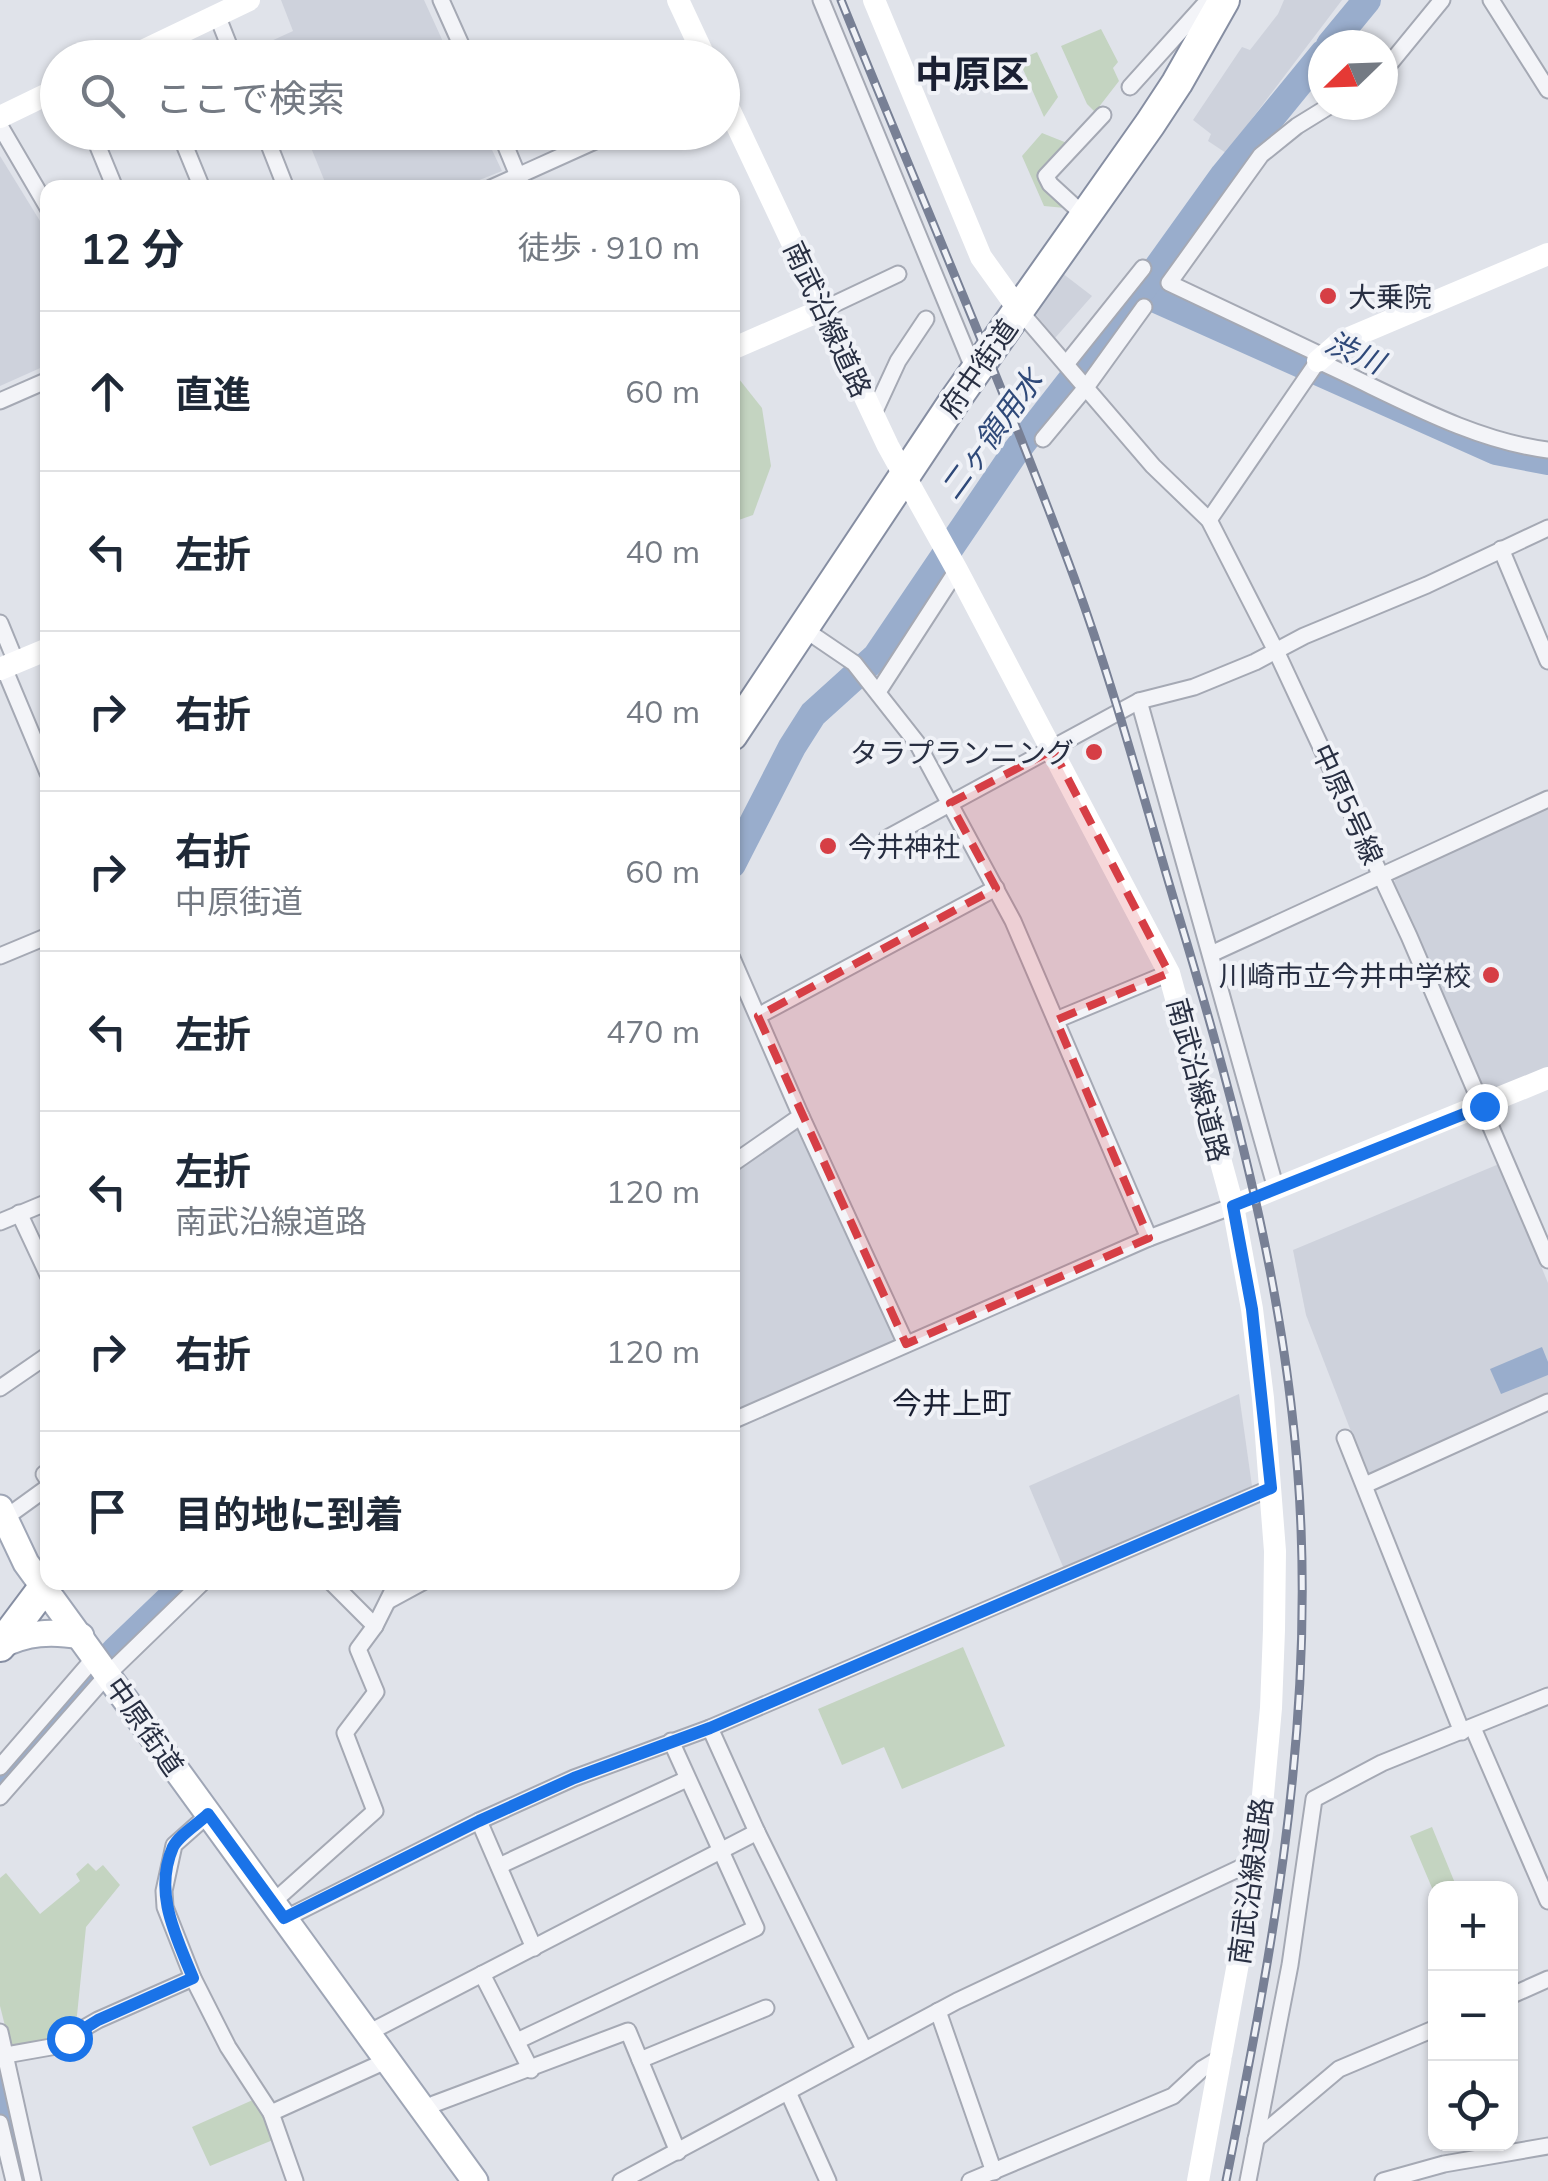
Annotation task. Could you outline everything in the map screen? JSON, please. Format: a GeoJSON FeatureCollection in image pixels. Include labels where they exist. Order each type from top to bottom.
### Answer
{"type":"FeatureCollection","features":[{"type":"Feature","properties":{"kind":"highway","name":"府中街道"},"geometry":{"type":"LineString","coordinates":[[740,723],[975,372],[1177,83],[1222,0]]}},
{"type":"Feature","properties":{"kind":"highway"},"geometry":{"type":"LineString","coordinates":[[0,1646],[42,1590]]}},
{"type":"Feature","properties":{"kind":"main road","name":"中原街道"},"geometry":{"type":"LineString","coordinates":[[2,1513],[26,1562],[40,1578]]}},
{"type":"Feature","properties":{"kind":"main road","name":"中原街道"},"geometry":{"type":"LineString","coordinates":[[50,1590],[475,2181]]}},
{"type":"Feature","properties":{"kind":"main road"},"geometry":{"type":"LineString","coordinates":[[0,1646],[43,1632],[95,1655]]}},
{"type":"Feature","properties":{"kind":"street"},"geometry":{"type":"LineString","coordinates":[[169,40],[249,0]]}},
{"type":"Feature","properties":{"kind":"street"},"geometry":{"type":"LineString","coordinates":[[441,0],[458,40]]}},
{"type":"Feature","properties":{"kind":"street"},"geometry":{"type":"LineString","coordinates":[[678,0],[697,40]]}},
{"type":"Feature","properties":{"kind":"street"},"geometry":{"type":"LineString","coordinates":[[821,0],[975,372]]}},
{"type":"Feature","properties":{"kind":"street"},"geometry":{"type":"LineString","coordinates":[[874,0],[981,257],[1019,310]]}},
{"type":"Feature","properties":{"kind":"street"},"geometry":{"type":"LineString","coordinates":[[1130,86],[1203,6],[1222,0]]}},
{"type":"Feature","properties":{"kind":"street"},"geometry":{"type":"LineString","coordinates":[[1398,54],[1442,0]]}},
{"type":"Feature","properties":{"kind":"street"},"geometry":{"type":"LineString","coordinates":[[1492,0],[1548,90]]}},
{"type":"Feature","properties":{"kind":"street"},"geometry":{"type":"LineString","coordinates":[[217,14],[227,40]]}},
{"type":"Feature","properties":{"kind":"street"},"geometry":{"type":"LineString","coordinates":[[0,117],[40,98]]}},
{"type":"Feature","properties":{"kind":"street"},"geometry":{"type":"LineString","coordinates":[[1086,218],[1046,176],[1103,115]]}},
{"type":"Feature","properties":{"kind":"street"},"geometry":{"type":"LineString","coordinates":[[1308,119],[1262,155],[1169,283],[1315,365],[1486,436],[1548,450]]}},
{"type":"Feature","properties":{"kind":"street"},"geometry":{"type":"LineString","coordinates":[[0,126],[40,194]]}},
{"type":"Feature","properties":{"kind":"street","name":"南武沿線道路"},"geometry":{"type":"LineString","coordinates":[[740,132],[873,416],[1169,973],[1233,1206],[1252,1309],[1271,1488],[1274,1630],[1257,1860],[1198,2181]]}},
{"type":"Feature","properties":{"kind":"street"},"geometry":{"type":"LineString","coordinates":[[99,150],[112,180]]}},
{"type":"Feature","properties":{"kind":"street"},"geometry":{"type":"LineString","coordinates":[[187,150],[199,180]]}},
{"type":"Feature","properties":{"kind":"street"},"geometry":{"type":"LineString","coordinates":[[271,150],[283,180]]}},
{"type":"Feature","properties":{"kind":"street"},"geometry":{"type":"LineString","coordinates":[[508,150],[520,180]]}},
{"type":"Feature","properties":{"kind":"street"},"geometry":{"type":"LineString","coordinates":[[525,180],[581,150]]}},
{"type":"Feature","properties":{"kind":"street"},"geometry":{"type":"LineString","coordinates":[[1209,520],[1315,365],[1340,342],[1548,254]]}},
{"type":"Feature","properties":{"kind":"street"},"geometry":{"type":"LineString","coordinates":[[1067,362],[1144,268]]}},
{"type":"Feature","properties":{"kind":"street"},"geometry":{"type":"LineString","coordinates":[[740,346],[898,274]]}},
{"type":"Feature","properties":{"kind":"street"},"geometry":{"type":"LineString","coordinates":[[1044,440],[1144,307]]}},
{"type":"Feature","properties":{"kind":"street","name":"中原5号線"},"geometry":{"type":"LineString","coordinates":[[1019,310],[1154,466],[1209,520],[1277,653],[1382,878],[1548,1260]]}},
{"type":"Feature","properties":{"kind":"street"},"geometry":{"type":"LineString","coordinates":[[873,416],[898,360],[926,319]]}},
{"type":"Feature","properties":{"kind":"street"},"geometry":{"type":"LineString","coordinates":[[0,401],[40,387]]}},
{"type":"Feature","properties":{"kind":"street"},"geometry":{"type":"LineString","coordinates":[[888,838],[1138,700],[1194,688],[1548,528]]}},
{"type":"Feature","properties":{"kind":"street"},"geometry":{"type":"LineString","coordinates":[[1502,549],[1548,661]]}},
{"type":"Feature","properties":{"kind":"street"},"geometry":{"type":"LineString","coordinates":[[878,692],[956,566]]}},
{"type":"Feature","properties":{"kind":"street"},"geometry":{"type":"LineString","coordinates":[[0,623],[6,667],[40,753]]}},
{"type":"Feature","properties":{"kind":"street"},"geometry":{"type":"LineString","coordinates":[[804,629],[854,663],[917,742],[996,888],[1149,1238]]}},
{"type":"Feature","properties":{"kind":"street"},"geometry":{"type":"LineString","coordinates":[[6,667],[40,652]]}},
{"type":"Feature","properties":{"kind":"street"},"geometry":{"type":"LineString","coordinates":[[1138,700],[1276,1189]]}},
{"type":"Feature","properties":{"kind":"street"},"geometry":{"type":"LineString","coordinates":[[1211,954],[1548,799]]}},
{"type":"Feature","properties":{"kind":"street"},"geometry":{"type":"LineString","coordinates":[[758,1016],[996,888]]}},
{"type":"Feature","properties":{"kind":"street"},"geometry":{"type":"LineString","coordinates":[[0,956],[40,939]]}},
{"type":"Feature","properties":{"kind":"street"},"geometry":{"type":"LineString","coordinates":[[1056,1020],[1169,973]]}},
{"type":"Feature","properties":{"kind":"street"},"geometry":{"type":"LineString","coordinates":[[740,976],[906,1344]]}},
{"type":"Feature","properties":{"kind":"street"},"geometry":{"type":"LineString","coordinates":[[740,1417],[1149,1238],[1548,1078]]}},
{"type":"Feature","properties":{"kind":"street"},"geometry":{"type":"LineString","coordinates":[[740,1158],[800,1116]]}},
{"type":"Feature","properties":{"kind":"street"},"geometry":{"type":"LineString","coordinates":[[0,1222],[40,1205]]}},
{"type":"Feature","properties":{"kind":"street"},"geometry":{"type":"LineString","coordinates":[[19,1213],[40,1258]]}},
{"type":"Feature","properties":{"kind":"street"},"geometry":{"type":"LineString","coordinates":[[0,1388],[40,1360]]}},
{"type":"Feature","properties":{"kind":"street"},"geometry":{"type":"LineString","coordinates":[[1365,1485],[1548,1402]]}},
{"type":"Feature","properties":{"kind":"street"},"geometry":{"type":"LineString","coordinates":[[1345,1438],[1468,1730],[1548,1901]]}},
{"type":"Feature","properties":{"kind":"street"},"geometry":{"type":"LineString","coordinates":[[278,1911],[574,1778],[710,1728],[1271,1488]]}},
{"type":"Feature","properties":{"kind":"street"},"geometry":{"type":"LineString","coordinates":[[2,1513],[40,1489]]}},
{"type":"Feature","properties":{"kind":"street"},"geometry":{"type":"LineString","coordinates":[[0,1767],[95,1655],[191,1590]]}},
{"type":"Feature","properties":{"kind":"street"},"geometry":{"type":"LineString","coordinates":[[339,1590],[375,1626]]}},
{"type":"Feature","properties":{"kind":"street"},"geometry":{"type":"LineString","coordinates":[[278,1911],[375,1811],[345,1733],[376,1692],[358,1649],[393,1590]]}},
{"type":"Feature","properties":{"kind":"street"},"geometry":{"type":"LineString","coordinates":[[388,1601],[408,1590]]}},
{"type":"Feature","properties":{"kind":"street"},"geometry":{"type":"LineString","coordinates":[[0,1798],[95,1655]]}},
{"type":"Feature","properties":{"kind":"street"},"geometry":{"type":"LineString","coordinates":[[1248,2181],[1290,1966],[1314,1798],[1382,1763],[1548,1696]]}},
{"type":"Feature","properties":{"kind":"street"},"geometry":{"type":"LineString","coordinates":[[710,1728],[864,2049]]}},
{"type":"Feature","properties":{"kind":"street"},"geometry":{"type":"LineString","coordinates":[[516,2041],[756,1928],[671,1742]]}},
{"type":"Feature","properties":{"kind":"street"},"geometry":{"type":"LineString","coordinates":[[499,1866],[688,1778]]}},
{"type":"Feature","properties":{"kind":"street"},"geometry":{"type":"LineString","coordinates":[[208,1814],[174,1845],[164,1892],[165,1908],[193,1978],[228,2047],[271,2113],[295,2181]]}},
{"type":"Feature","properties":{"kind":"street"},"geometry":{"type":"LineString","coordinates":[[479,1821],[534,1948]]}},
{"type":"Feature","properties":{"kind":"street"},"geometry":{"type":"LineString","coordinates":[[368,2033],[757,1832]]}},
{"type":"Feature","properties":{"kind":"street"},"geometry":{"type":"LineString","coordinates":[[621,2181],[938,2011],[1257,1860]]}},
{"type":"Feature","properties":{"kind":"street"},"geometry":{"type":"LineString","coordinates":[[482,1974],[531,2070]]}},
{"type":"Feature","properties":{"kind":"street"},"geometry":{"type":"LineString","coordinates":[[3,2056],[51,2047],[98,2020],[193,1978]]}},
{"type":"Feature","properties":{"kind":"street"},"geometry":{"type":"LineString","coordinates":[[1518,1992],[1548,1979]]}},
{"type":"Feature","properties":{"kind":"street"},"geometry":{"type":"LineString","coordinates":[[640,2060],[766,2008]]}},
{"type":"Feature","properties":{"kind":"street"},"geometry":{"type":"LineString","coordinates":[[938,2011],[994,2172]]}},
{"type":"Feature","properties":{"kind":"street"},"geometry":{"type":"LineString","coordinates":[[424,2112],[434,2104],[628,2031],[678,2152]]}},
{"type":"Feature","properties":{"kind":"street"},"geometry":{"type":"LineString","coordinates":[[1256,2139],[1339,2070],[1428,2031]]}},
{"type":"Feature","properties":{"kind":"street"},"geometry":{"type":"LineString","coordinates":[[0,2032],[34,2181]]}},
{"type":"Feature","properties":{"kind":"street"},"geometry":{"type":"LineString","coordinates":[[970,2181],[1172,2096],[1222,2057]]}},
{"type":"Feature","properties":{"kind":"street"},"geometry":{"type":"LineString","coordinates":[[271,2113],[388,2060]]}},
{"type":"Feature","properties":{"kind":"street"},"geometry":{"type":"LineString","coordinates":[[788,2092],[828,2181]]}},
{"type":"Feature","properties":{"kind":"street"},"geometry":{"type":"LineString","coordinates":[[0,2124],[14,2181]]}},
{"type":"Feature","properties":{"kind":"street"},"geometry":{"type":"LineString","coordinates":[[1383,2181],[1444,2164],[1548,2146]]}},
{"type":"Feature","properties":{"kind":"highlighted area"},"geometry":{"type":"Polygon","coordinates":[[[1053,750],[1169,973],[1056,1020],[1149,1238],[906,1344],[758,1016],[996,888],[950,803],[1053,750]]]}},
{"type":"Feature","properties":{"kind":"shaded area"},"geometry":{"type":"Polygon","coordinates":[[[281,0],[424,0],[442,40],[273,40],[293,31],[281,0]]]}},
{"type":"Feature","properties":{"kind":"shaded area"},"geometry":{"type":"Polygon","coordinates":[[[1284,0],[1342,0],[1319,30],[1308,30],[1308,45],[1226,153],[1208,141],[1211,134],[1193,120],[1242,47],[1250,50],[1284,0]]]}},
{"type":"Feature","properties":{"kind":"shaded area"},"geometry":{"type":"Polygon","coordinates":[[[312,150],[492,150],[502,171],[480,180],[324,180],[312,150]]]}},
{"type":"Feature","properties":{"kind":"shaded area"},"geometry":{"type":"Polygon","coordinates":[[[0,156],[40,221],[40,368],[0,386],[0,156]]]}},
{"type":"Feature","properties":{"kind":"shaded area"},"geometry":{"type":"Polygon","coordinates":[[[1062,273],[1092,296],[1055,338],[1034,312],[1062,273]]]}},
{"type":"Feature","properties":{"kind":"shaded area","name":"川崎市立今井中学校"},"geometry":{"type":"Polygon","coordinates":[[[1548,807],[1548,1067],[1487,1094],[1393,884],[1397,876],[1548,807]]]}},
{"type":"Feature","properties":{"kind":"shaded area"},"geometry":{"type":"Polygon","coordinates":[[[797,1129],[896,1340],[740,1412],[740,1169],[797,1129]]]}},
{"type":"Feature","properties":{"kind":"shaded area"},"geometry":{"type":"Polygon","coordinates":[[[1499,1164],[1548,1283],[1548,1398],[1369,1478],[1306,1315],[1293,1250],[1499,1164]]]}},
{"type":"Feature","properties":{"kind":"shaded area"},"geometry":{"type":"Polygon","coordinates":[[[1239,1394],[1252,1486],[1064,1569],[1029,1486],[1239,1394]]]}},
{"type":"Feature","properties":{"kind":"green space"},"geometry":{"type":"Polygon","coordinates":[[[1101,29],[1118,62],[1113,68],[1119,81],[1095,112],[1087,104],[1061,46],[1101,29]]]}},
{"type":"Feature","properties":{"kind":"green space"},"geometry":{"type":"Polygon","coordinates":[[[1037,52],[1058,97],[1044,117],[1019,60],[1037,52]]]}},
{"type":"Feature","properties":{"kind":"green space"},"geometry":{"type":"Polygon","coordinates":[[[1042,133],[1067,143],[1039,174],[1046,189],[1065,208],[1044,206],[1022,156],[1042,133]]]}},
{"type":"Feature","properties":{"kind":"green space"},"geometry":{"type":"Polygon","coordinates":[[[740,380],[762,408],[771,466],[753,515],[740,520],[740,380]]]}},
{"type":"Feature","properties":{"kind":"green space"},"geometry":{"type":"Polygon","coordinates":[[[963,1647],[1005,1746],[902,1789],[884,1747],[842,1765],[818,1709],[963,1647]]]}},
{"type":"Feature","properties":{"kind":"green space"},"geometry":{"type":"Polygon","coordinates":[[[1432,1827],[1454,1881],[1429,1881],[1410,1836],[1432,1827]]]}},
{"type":"Feature","properties":{"kind":"green space"},"geometry":{"type":"Polygon","coordinates":[[[88,1863],[96,1871],[103,1865],[120,1885],[86,1927],[76,2025],[52,2041],[13,2049],[0,2006],[0,1878],[6,1873],[40,1914],[80,1881],[76,1874],[88,1863]]]}},
{"type":"Feature","properties":{"kind":"green space"},"geometry":{"type":"Polygon","coordinates":[[[255,2099],[273,2140],[210,2166],[192,2127],[255,2099]]]}},
{"type":"Feature","properties":{"kind":"water"},"geometry":{"type":"Polygon","coordinates":[[[1542,1347],[1548,1375],[1501,1394],[1490,1369],[1542,1347]]]}},
{"type":"Feature","properties":{"kind":"waterway","name":"二ヶ領用水"},"geometry":{"type":"LineString","coordinates":[[1342,30],[1367,0]]}},
{"type":"Feature","properties":{"kind":"waterway","name":"二ヶ領用水"},"geometry":{"type":"LineString","coordinates":[[740,848],[813,714],[876,657],[1013,455],[1140,292],[1224,175],[1308,72]]}},
{"type":"Feature","properties":{"kind":"waterway","name":"渋川"},"geometry":{"type":"LineString","coordinates":[[1140,292],[1496,451],[1548,461]]}},
{"type":"Feature","properties":{"kind":"waterway","name":"二ヶ領用水"},"geometry":{"type":"LineString","coordinates":[[0,1781],[116,1650],[179,1590]]}},
{"type":"Feature","properties":{"kind":"waterway","name":"二ヶ領用水"},"geometry":{"type":"LineString","coordinates":[[0,2084],[24,2181]]}},
{"type":"Feature","properties":{"kind":"railway"},"geometry":{"type":"LineString","coordinates":[[841,0],[1019,434],[1090,621],[1222,1067],[1275,1295],[1296,1450],[1301,1528],[1299,1695],[1293,1776],[1271,1937],[1226,2181]]}},
{"type":"Feature","properties":{"kind":"place","name":"大乗院"},"geometry":{"type":"Point","coordinates":[1328,296]}},
{"type":"Feature","properties":{"kind":"place","name":"タラプランニング"},"geometry":{"type":"Point","coordinates":[1094,752]}},
{"type":"Feature","properties":{"kind":"place","name":"今井神社"},"geometry":{"type":"Point","coordinates":[828,846]}},
{"type":"Feature","properties":{"kind":"place","name":"川崎市立今井中学校"},"geometry":{"type":"Point","coordinates":[1491,975]}},
{"type":"Feature","properties":{"kind":"district","name":"中原区"},"geometry":{"type":"Point","coordinates":[972,74]}},
{"type":"Feature","properties":{"kind":"district","name":"今井上町"},"geometry":{"type":"Point","coordinates":[952,1403]}},
{"type":"Feature","properties":{"kind":"route"},"geometry":{"type":"LineString","coordinates":[[69,2038],[98,2020],[193,1978],[165,1908],[164,1892],[174,1845],[208,1814],[284,1918],[574,1778],[710,1728],[1271,1488],[1252,1309],[1233,1206],[1484,1106]]}}]}
